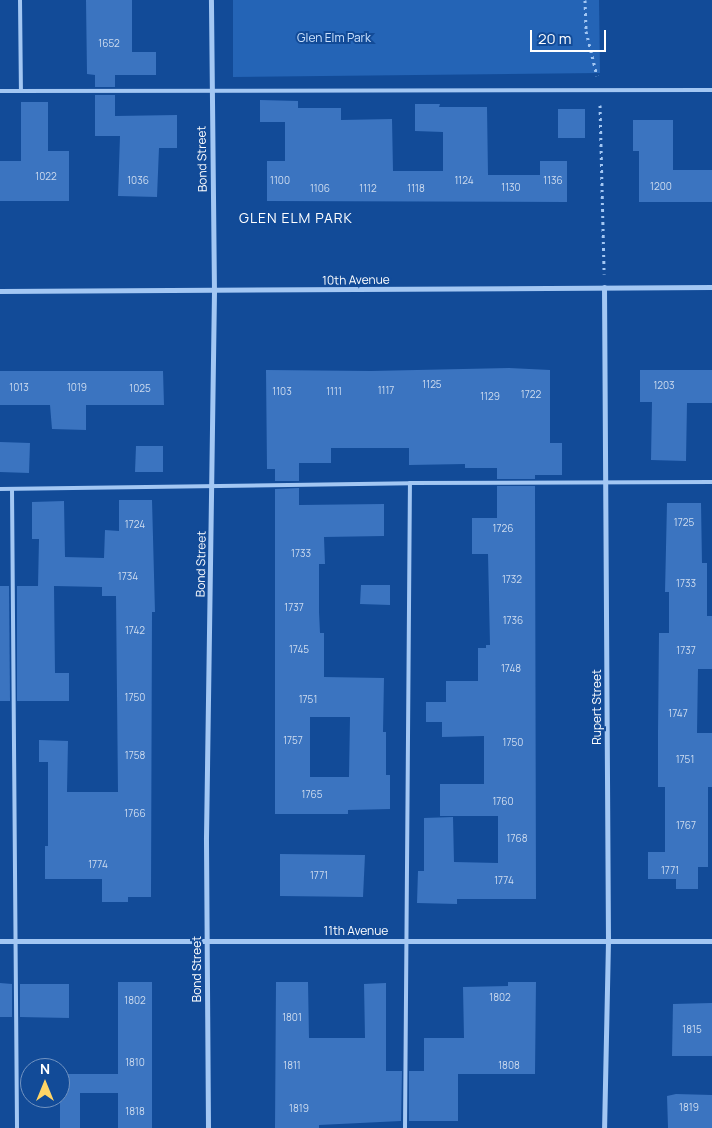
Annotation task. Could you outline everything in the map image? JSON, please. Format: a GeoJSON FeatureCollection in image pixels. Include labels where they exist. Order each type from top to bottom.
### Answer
{"type":"FeatureCollection","features":[{"type":"Feature","properties":{"kind":"street","name":"Bond Street"},"geometry":{"type":"LineString","coordinates":[[208,1128],[206,837],[214,292],[211,92],[212,0]]}},
{"type":"Feature","properties":{"kind":"street","name":"Rupert Street"},"geometry":{"type":"LineString","coordinates":[[604,287],[607,483],[608,941],[604,1128]]}},
{"type":"Feature","properties":{"kind":"street","name":"10th Avenue"},"geometry":{"type":"LineString","coordinates":[[0,291],[214,292],[712,287]]}},
{"type":"Feature","properties":{"kind":"street","name":"11th Avenue"},"geometry":{"type":"LineString","coordinates":[[0,941],[712,941]]}},
{"type":"Feature","properties":{"kind":"lane"},"geometry":{"type":"LineString","coordinates":[[20,0],[21,91]]}},
{"type":"Feature","properties":{"kind":"lane"},"geometry":{"type":"LineString","coordinates":[[0,91],[712,90]]}},
{"type":"Feature","properties":{"kind":"lane"},"geometry":{"type":"LineString","coordinates":[[0,489],[212,487],[410,482],[712,482]]}},
{"type":"Feature","properties":{"kind":"lane"},"geometry":{"type":"LineString","coordinates":[[406,1128],[410,482]]}},
{"type":"Feature","properties":{"kind":"lane"},"geometry":{"type":"LineString","coordinates":[[12,489],[17,1128]]}},
{"type":"Feature","properties":{"kind":"path"},"geometry":{"type":"LineString","coordinates":[[585,0],[586,30],[599,89],[604,287]]}},
{"type":"Feature","properties":{"kind":"green space","name":"Glen Elm Park"},"geometry":{"type":"Polygon","coordinates":[[[233,0],[599,0],[600,73],[233,77],[233,0]]]}},
{"type":"Feature","properties":{"kind":"building"},"geometry":{"type":"Polygon","coordinates":[[[86,0],[132,0],[132,52],[156,52],[156,75],[115,75],[115,87],[95,87],[95,75],[87,74],[86,0]]]}},
{"type":"Feature","properties":{"kind":"building"},"geometry":{"type":"Polygon","coordinates":[[[95,95],[115,95],[115,116],[177,115],[177,148],[159,148],[157,197],[118,196],[120,136],[95,136],[95,95]]]}},
{"type":"Feature","properties":{"kind":"building"},"geometry":{"type":"Polygon","coordinates":[[[260,100],[298,101],[298,108],[341,108],[341,120],[392,119],[393,171],[443,171],[443,132],[415,131],[415,104],[440,104],[439,107],[487,107],[488,175],[540,175],[540,161],[567,161],[567,202],[267,201],[267,161],[285,161],[285,122],[260,122],[260,100]]]}},
{"type":"Feature","properties":{"kind":"building"},"geometry":{"type":"Polygon","coordinates":[[[21,102],[48,102],[48,151],[69,151],[69,201],[0,201],[0,161],[21,161],[21,102]]]}},
{"type":"Feature","properties":{"kind":"building"},"geometry":{"type":"Polygon","coordinates":[[[558,109],[585,109],[585,138],[558,138],[558,109]]]}},
{"type":"Feature","properties":{"kind":"building"},"geometry":{"type":"Polygon","coordinates":[[[633,120],[673,120],[673,170],[712,170],[712,202],[639,202],[639,151],[633,151],[633,120]]]}},
{"type":"Feature","properties":{"kind":"building"},"geometry":{"type":"Polygon","coordinates":[[[509,368],[550,370],[550,443],[562,443],[562,475],[535,475],[535,479],[497,479],[497,468],[465,468],[465,464],[409,465],[409,448],[331,448],[331,463],[299,463],[299,481],[275,481],[275,469],[267,469],[266,370],[371,371],[509,368]]]}},
{"type":"Feature","properties":{"kind":"building"},"geometry":{"type":"Polygon","coordinates":[[[640,370],[712,370],[712,403],[687,403],[686,461],[651,460],[652,402],[640,402],[640,370]]]}},
{"type":"Feature","properties":{"kind":"building"},"geometry":{"type":"Polygon","coordinates":[[[0,371],[163,371],[164,405],[86,405],[86,430],[52,429],[50,405],[0,405],[0,371]]]}},
{"type":"Feature","properties":{"kind":"building"},"geometry":{"type":"Polygon","coordinates":[[[0,442],[30,443],[29,473],[0,472],[0,442]]]}},
{"type":"Feature","properties":{"kind":"building"},"geometry":{"type":"Polygon","coordinates":[[[136,446],[163,446],[163,472],[135,472],[136,446]]]}},
{"type":"Feature","properties":{"kind":"building"},"geometry":{"type":"Polygon","coordinates":[[[497,486],[535,486],[536,899],[457,899],[457,904],[417,903],[418,871],[424,871],[424,818],[453,817],[454,862],[498,863],[498,816],[440,816],[440,784],[484,784],[484,736],[442,737],[442,722],[426,722],[426,702],[446,702],[446,681],[478,681],[478,648],[486,648],[486,645],[490,645],[488,554],[472,554],[472,518],[497,518],[497,486]]]}},
{"type":"Feature","properties":{"kind":"building"},"geometry":{"type":"Polygon","coordinates":[[[299,488],[299,505],[384,504],[384,536],[324,537],[325,564],[319,564],[319,612],[320,633],[324,633],[324,677],[384,678],[383,732],[386,732],[386,775],[390,775],[390,809],[348,810],[348,814],[275,814],[275,489],[299,488]],[[310,717],[310,777],[349,777],[350,717],[310,717]]]}},
{"type":"Feature","properties":{"kind":"building"},"geometry":{"type":"Polygon","coordinates":[[[119,500],[152,500],[155,612],[152,612],[151,897],[128,897],[128,902],[102,902],[102,879],[45,879],[45,846],[48,846],[48,762],[39,762],[39,740],[68,741],[67,792],[118,792],[116,596],[102,596],[102,587],[54,586],[55,673],[69,673],[69,701],[17,701],[17,586],[38,586],[39,539],[32,539],[32,502],[64,501],[65,557],[104,558],[105,530],[119,531],[119,500]]]}},
{"type":"Feature","properties":{"kind":"building"},"geometry":{"type":"Polygon","coordinates":[[[667,503],[701,503],[702,563],[707,563],[707,616],[712,616],[712,669],[698,669],[697,733],[712,733],[712,787],[708,787],[708,867],[698,867],[698,889],[676,889],[676,879],[648,879],[648,852],[665,852],[665,787],[658,787],[658,733],[659,633],[669,633],[669,592],[665,592],[667,503]]]}},
{"type":"Feature","properties":{"kind":"building"},"geometry":{"type":"Polygon","coordinates":[[[361,585],[390,585],[390,605],[360,604],[361,585]]]}},
{"type":"Feature","properties":{"kind":"building"},"geometry":{"type":"Polygon","coordinates":[[[0,586],[9,586],[10,701],[0,701],[0,586]]]}},
{"type":"Feature","properties":{"kind":"building"},"geometry":{"type":"Polygon","coordinates":[[[280,854],[365,855],[363,897],[280,896],[280,854]]]}},
{"type":"Feature","properties":{"kind":"building"},"geometry":{"type":"Polygon","coordinates":[[[118,982],[152,982],[152,1128],[118,1128],[118,1093],[80,1093],[80,1128],[60,1128],[60,1108],[70,1108],[70,1074],[118,1074],[118,982]]]}},
{"type":"Feature","properties":{"kind":"building"},"geometry":{"type":"Polygon","coordinates":[[[276,982],[308,982],[309,1038],[365,1038],[364,984],[386,983],[386,1071],[402,1071],[401,1121],[319,1125],[319,1128],[275,1128],[276,982]]]}},
{"type":"Feature","properties":{"kind":"building"},"geometry":{"type":"Polygon","coordinates":[[[508,982],[536,982],[535,1074],[458,1074],[458,1121],[409,1121],[409,1071],[424,1071],[424,1038],[464,1038],[463,987],[508,986],[508,982]]]}},
{"type":"Feature","properties":{"kind":"building"},"geometry":{"type":"Polygon","coordinates":[[[0,983],[12,984],[12,1017],[0,1017],[0,983]]]}},
{"type":"Feature","properties":{"kind":"building"},"geometry":{"type":"Polygon","coordinates":[[[20,984],[69,984],[69,1018],[20,1017],[20,984]]]}},
{"type":"Feature","properties":{"kind":"building"},"geometry":{"type":"Polygon","coordinates":[[[712,1003],[712,1056],[672,1056],[673,1004],[712,1003]]]}},
{"type":"Feature","properties":{"kind":"building"},"geometry":{"type":"Polygon","coordinates":[[[676,1094],[712,1095],[712,1128],[668,1128],[667,1096],[676,1094]]]}},
{"type":"Feature","properties":{"kind":"district","name":"GLEN ELM PARK"},"geometry":{"type":"Point","coordinates":[296,218]}}]}
